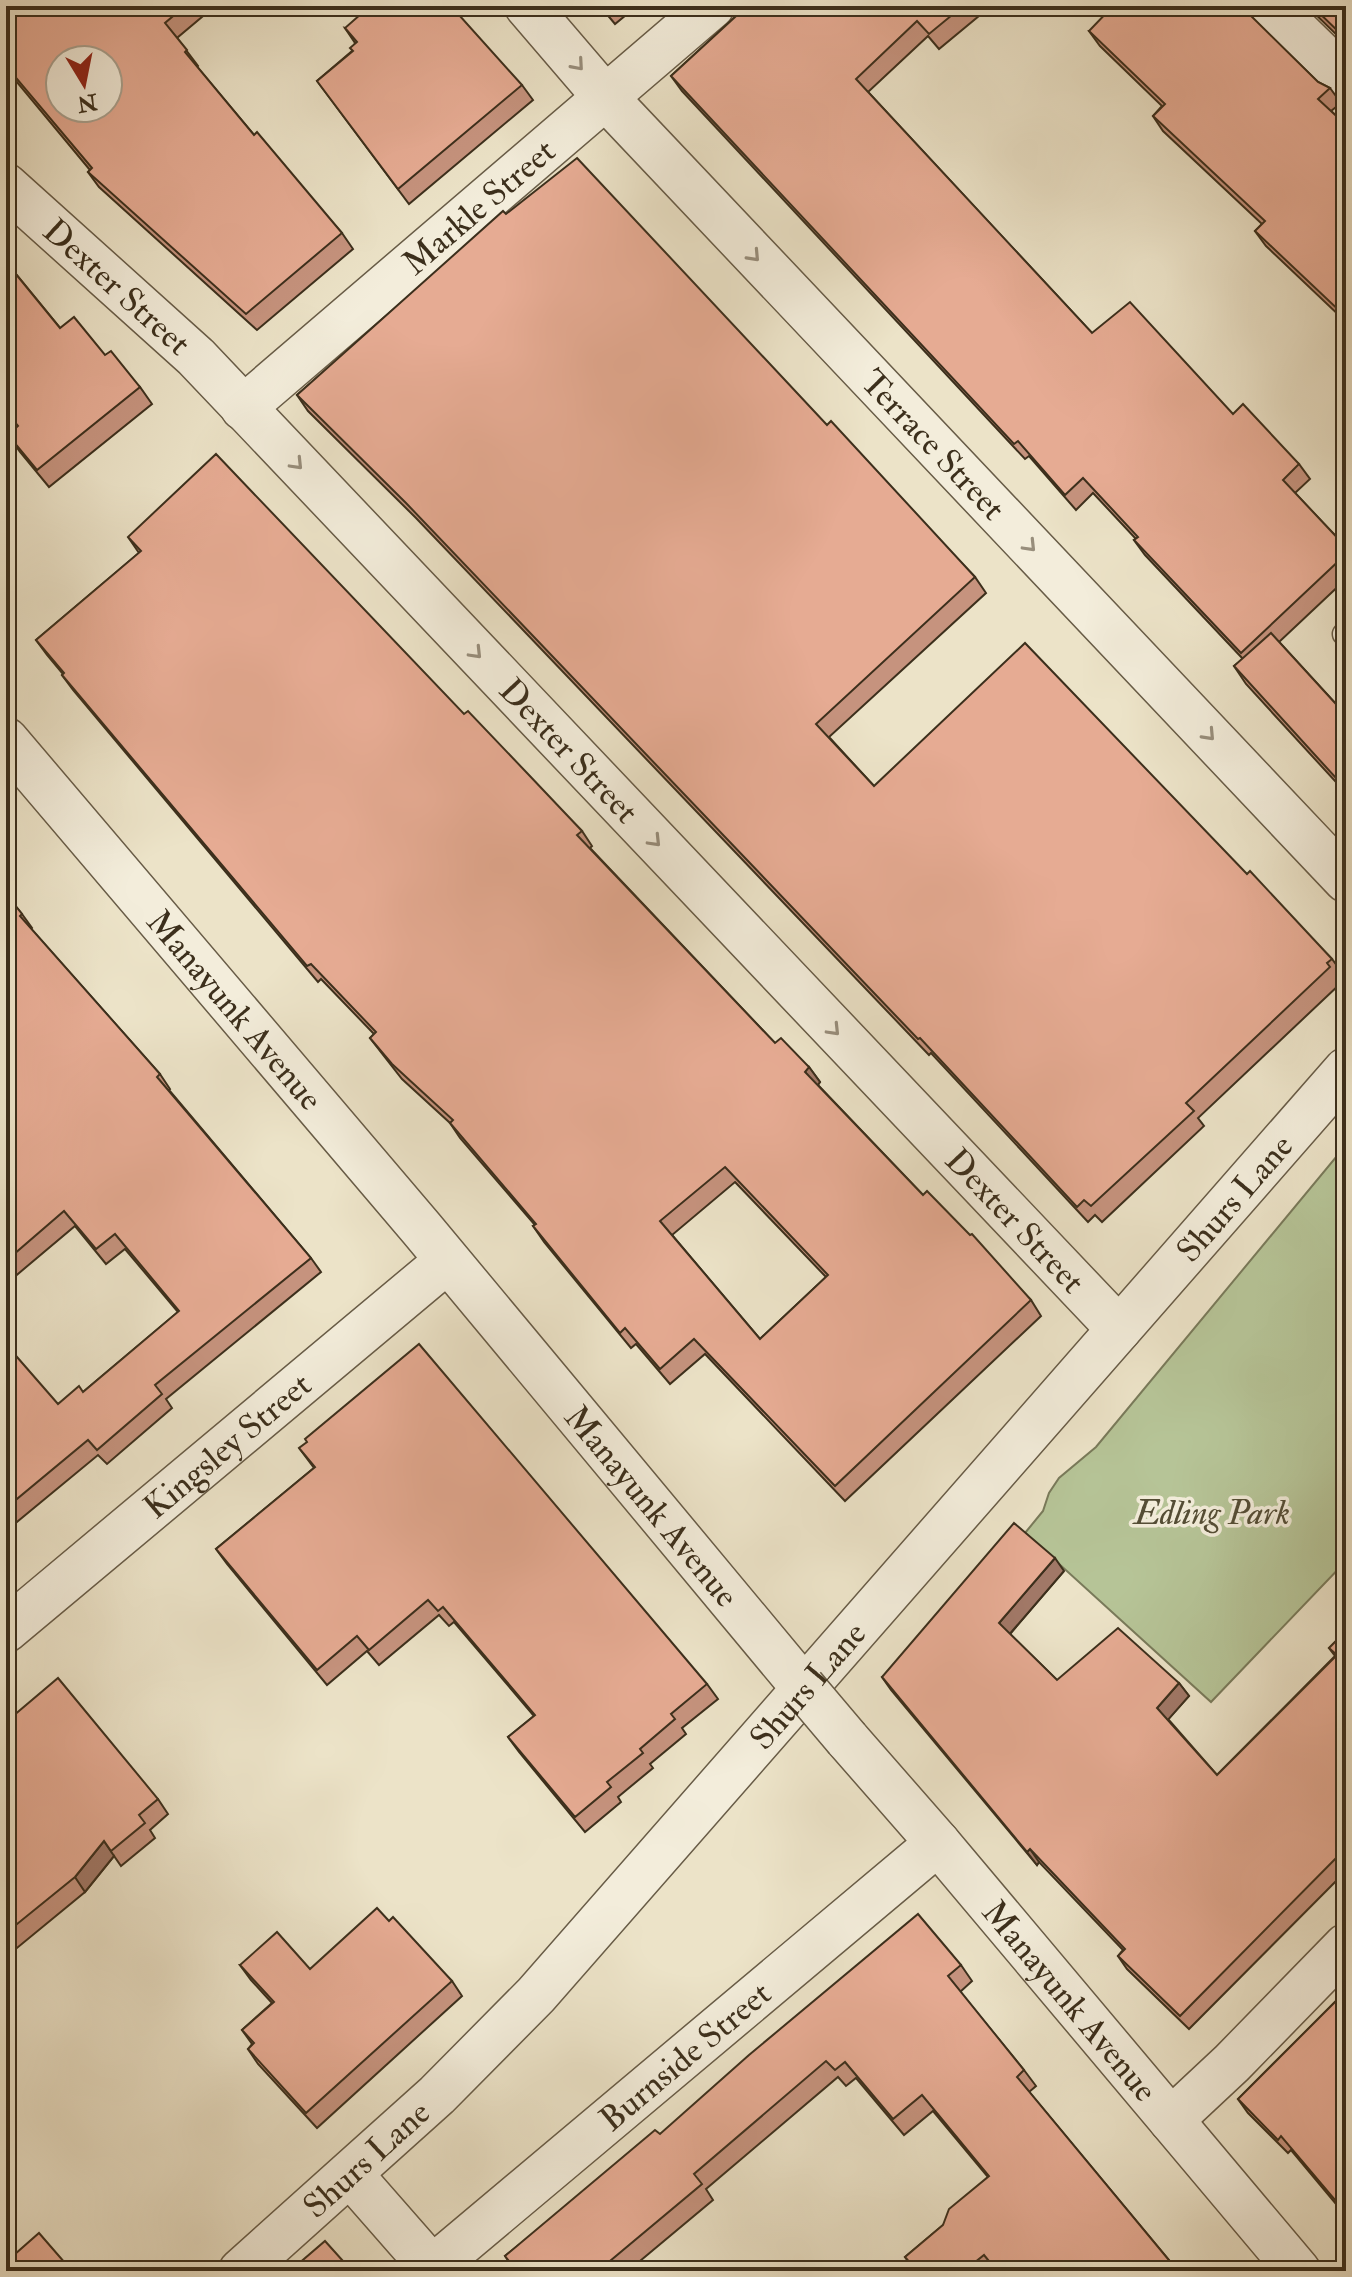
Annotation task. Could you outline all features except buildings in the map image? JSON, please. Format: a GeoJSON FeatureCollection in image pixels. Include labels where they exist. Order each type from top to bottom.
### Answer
{"type":"FeatureCollection","features":[{"type":"Feature","properties":{"kind":"street","name":"Terrace Street"},"geometry":{"type":"LineString","coordinates":[[527,6],[605,97],[1346,880]]}},
{"type":"Feature","properties":{"kind":"street","name":"Markle Street"},"geometry":{"type":"LineString","coordinates":[[243,408],[712,6]]}},
{"type":"Feature","properties":{"kind":"street"},"geometry":{"type":"LineString","coordinates":[[1271,6],[1346,79]]}},
{"type":"Feature","properties":{"kind":"street","name":"Dexter Street"},"geometry":{"type":"LineString","coordinates":[[6,186],[196,357],[1119,1329]]}},
{"type":"Feature","properties":{"kind":"street","name":"Manayunk Avenue"},"geometry":{"type":"LineString","coordinates":[[6,740],[1298,2271]]}},
{"type":"Feature","properties":{"kind":"street","name":"Shurs Lane"},"geometry":{"type":"LineString","coordinates":[[241,2271],[437,2095],[536,1995],[1346,1070]]}},
{"type":"Feature","properties":{"kind":"street","name":"Kingsley Street"},"geometry":{"type":"LineString","coordinates":[[6,1630],[447,1261]]}},
{"type":"Feature","properties":{"kind":"street","name":"Burnside Street"},"geometry":{"type":"LineString","coordinates":[[434,2270],[938,1843]]}},
{"type":"Feature","properties":{"kind":"street"},"geometry":{"type":"LineString","coordinates":[[1171,2120],[1232,2063],[1346,1946]]}},
{"type":"Feature","properties":{"kind":"street"},"geometry":{"type":"LineString","coordinates":[[350,2174],[434,2270]]}},
{"type":"Feature","properties":{"kind":"green space","name":"Edling Park"},"geometry":{"type":"Polygon","coordinates":[[[1346,1145],[1346,1561],[1211,1702],[1025,1533],[1043,1511],[1049,1493],[1059,1478],[1096,1447],[1346,1145]]]}}]}
